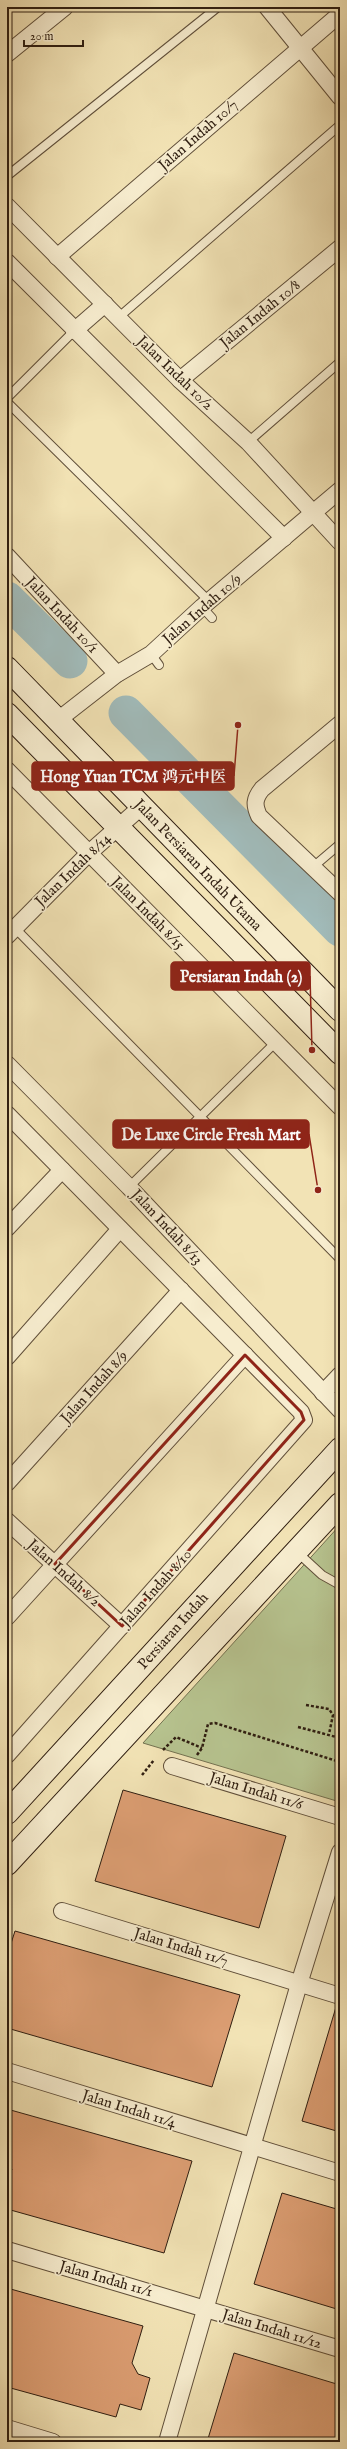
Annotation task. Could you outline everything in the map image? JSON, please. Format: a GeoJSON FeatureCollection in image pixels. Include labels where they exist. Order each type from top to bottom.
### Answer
{"type":"FeatureCollection","features":[{"type":"Feature","properties":{"kind":"main road","name":"Jalan Persiaran Indah Utama"},"geometry":{"type":"LineString","coordinates":[[7,668],[340,1010]]}},
{"type":"Feature","properties":{"kind":"main road","name":"Jalan Persiaran Indah Utama"},"geometry":{"type":"LineString","coordinates":[[7,714],[117,828],[340,1053]]}},
{"type":"Feature","properties":{"kind":"main road","name":"Persiaran Indah"},"geometry":{"type":"LineString","coordinates":[[7,1813],[340,1449]]}},
{"type":"Feature","properties":{"kind":"main road"},"geometry":{"type":"LineString","coordinates":[[7,1864],[340,1504]]}},
{"type":"Feature","properties":{"kind":"main road"},"geometry":{"type":"LineString","coordinates":[[7,1846],[58,1809]]}},
{"type":"Feature","properties":{"kind":"street"},"geometry":{"type":"LineString","coordinates":[[7,54],[64,7]]}},
{"type":"Feature","properties":{"kind":"street"},"geometry":{"type":"LineString","coordinates":[[267,7],[301,47],[340,97]]}},
{"type":"Feature","properties":{"kind":"street","name":"Jalan Indah 10/7"},"geometry":{"type":"LineString","coordinates":[[57,257],[340,14]]}},
{"type":"Feature","properties":{"kind":"street","name":"Jalan Indah 10/2"},"geometry":{"type":"LineString","coordinates":[[7,206],[180,380],[248,442],[340,542]]}},
{"type":"Feature","properties":{"kind":"street","name":"Jalan Indah 10/8"},"geometry":{"type":"LineString","coordinates":[[180,380],[340,248]]}},
{"type":"Feature","properties":{"kind":"street"},"geometry":{"type":"LineString","coordinates":[[7,262],[74,331],[284,538]]}},
{"type":"Feature","properties":{"kind":"street"},"geometry":{"type":"LineString","coordinates":[[74,331],[105,304]]}},
{"type":"Feature","properties":{"kind":"street","name":"Jalan Indah 10/9"},"geometry":{"type":"LineString","coordinates":[[58,720],[117,674],[155,660],[207,609],[284,538],[340,490]]}},
{"type":"Feature","properties":{"kind":"street","name":"Jalan Indah 10/1"},"geometry":{"type":"LineString","coordinates":[[7,556],[117,674]]}},
{"type":"Feature","properties":{"kind":"street"},"geometry":{"type":"LineString","coordinates":[[340,724],[262,789],[256,796],[254,807],[259,816],[340,893]]}},
{"type":"Feature","properties":{"kind":"street","name":"Jalan Indah 8/15"},"geometry":{"type":"LineString","coordinates":[[7,770],[340,1107]]}},
{"type":"Feature","properties":{"kind":"street","name":"Jalan Indah 8/14"},"geometry":{"type":"LineString","coordinates":[[10,928],[89,853],[141,807]]}},
{"type":"Feature","properties":{"kind":"street","name":"Jalan Indah 8/13"},"geometry":{"type":"LineString","coordinates":[[7,1064],[130,1187],[340,1410]]}},
{"type":"Feature","properties":{"kind":"street"},"geometry":{"type":"LineString","coordinates":[[7,1114],[245,1355],[7,1617]]}},
{"type":"Feature","properties":{"kind":"street"},"geometry":{"type":"LineString","coordinates":[[7,1228],[62,1170]]}},
{"type":"Feature","properties":{"kind":"street"},"geometry":{"type":"LineString","coordinates":[[7,1357],[120,1229]]}},
{"type":"Feature","properties":{"kind":"street","name":"Jalan Indah 8/9"},"geometry":{"type":"LineString","coordinates":[[7,1483],[181,1290]]}},
{"type":"Feature","properties":{"kind":"street","name":"Jalan Indah 8/10"},"geometry":{"type":"LineString","coordinates":[[7,1755],[304,1420],[301,1412],[245,1355]]}},
{"type":"Feature","properties":{"kind":"street"},"geometry":{"type":"LineString","coordinates":[[323,1393],[340,1375]]}},
{"type":"Feature","properties":{"kind":"street","name":"Jalan Indah 8/2"},"geometry":{"type":"LineString","coordinates":[[7,1521],[122,1626]]}},
{"type":"Feature","properties":{"kind":"street","name":"Jalan Indah 11/6"},"geometry":{"type":"LineString","coordinates":[[180,1768],[340,1817]]}},
{"type":"Feature","properties":{"kind":"street"},"geometry":{"type":"LineString","coordinates":[[167,2442],[204,2308],[299,1984],[340,1852]]}},
{"type":"Feature","properties":{"kind":"street","name":"Jalan Indah 11/7"},"geometry":{"type":"LineString","coordinates":[[62,1911],[340,1996]]}},
{"type":"Feature","properties":{"kind":"street","name":"Jalan Indah 11/4"},"geometry":{"type":"LineString","coordinates":[[7,2070],[340,2173]]}},
{"type":"Feature","properties":{"kind":"street","name":"Jalan Indah 11/1"},"geometry":{"type":"LineString","coordinates":[[7,2250],[204,2308]]}},
{"type":"Feature","properties":{"kind":"street","name":"Jalan Indah 11/12"},"geometry":{"type":"LineString","coordinates":[[204,2308],[340,2349]]}},
{"type":"Feature","properties":{"kind":"street"},"geometry":{"type":"LineString","coordinates":[[7,2428],[53,2442]]}},
{"type":"Feature","properties":{"kind":"lane"},"geometry":{"type":"LineString","coordinates":[[7,176],[218,7]]}},
{"type":"Feature","properties":{"kind":"lane"},"geometry":{"type":"LineString","coordinates":[[119,317],[340,126]]}},
{"type":"Feature","properties":{"kind":"lane"},"geometry":{"type":"LineString","coordinates":[[7,398],[74,331]]}},
{"type":"Feature","properties":{"kind":"lane"},"geometry":{"type":"LineString","coordinates":[[248,442],[340,362]]}},
{"type":"Feature","properties":{"kind":"lane"},"geometry":{"type":"LineString","coordinates":[[7,402],[207,609]]}},
{"type":"Feature","properties":{"kind":"lane"},"geometry":{"type":"LineString","coordinates":[[313,867],[340,844]]}},
{"type":"Feature","properties":{"kind":"lane"},"geometry":{"type":"LineString","coordinates":[[10,928],[340,1259]]}},
{"type":"Feature","properties":{"kind":"lane"},"geometry":{"type":"LineString","coordinates":[[130,1187],[276,1042]]}},
{"type":"Feature","properties":{"kind":"lane"},"geometry":{"type":"LineString","coordinates":[[297,1552],[322,1575],[340,1585]]}},
{"type":"Feature","properties":{"kind":"path"},"geometry":{"type":"LineString","coordinates":[[306,1705],[329,1709],[333,1715],[329,1734]]}},
{"type":"Feature","properties":{"kind":"path"},"geometry":{"type":"LineString","coordinates":[[180,1768],[202,1748],[208,1724],[215,1723],[340,1762]]}},
{"type":"Feature","properties":{"kind":"path"},"geometry":{"type":"LineString","coordinates":[[298,1727],[340,1738]]}},
{"type":"Feature","properties":{"kind":"highlighted area"},"geometry":{"type":"Polygon","coordinates":[[[245,1355],[301,1412],[304,1420],[122,1626],[55,1564],[245,1355]]]}},
{"type":"Feature","properties":{"kind":"green space"},"geometry":{"type":"Polygon","coordinates":[[[340,1525],[340,1802],[143,1743],[340,1525]]]}},
{"type":"Feature","properties":{"kind":"building"},"geometry":{"type":"Polygon","coordinates":[[[123,1790],[286,1836],[259,1928],[95,1881],[123,1790]]]}},
{"type":"Feature","properties":{"kind":"building"},"geometry":{"type":"Polygon","coordinates":[[[15,1931],[240,1995],[212,2087],[7,2028],[7,1956],[15,1931]]]}},
{"type":"Feature","properties":{"kind":"building"},"geometry":{"type":"Polygon","coordinates":[[[336,2007],[340,2007],[340,2132],[302,2121],[336,2007]]]}},
{"type":"Feature","properties":{"kind":"building"},"geometry":{"type":"Polygon","coordinates":[[[7,2109],[192,2161],[164,2253],[7,2209],[7,2184],[12,2169],[7,2169],[7,2109]]]}},
{"type":"Feature","properties":{"kind":"building"},"geometry":{"type":"Polygon","coordinates":[[[282,2193],[340,2210],[340,2310],[254,2284],[282,2193]]]}},
{"type":"Feature","properties":{"kind":"building"},"geometry":{"type":"Polygon","coordinates":[[[7,2288],[143,2326],[132,2363],[138,2374],[150,2378],[141,2410],[120,2404],[116,2417],[7,2387],[7,2288]]]}},
{"type":"Feature","properties":{"kind":"building"},"geometry":{"type":"Polygon","coordinates":[[[234,2353],[340,2385],[340,2442],[207,2442],[234,2353]]]}},
{"type":"Feature","properties":{"kind":"waterway"},"geometry":{"type":"LineString","coordinates":[[7,599],[70,661]]}},
{"type":"Feature","properties":{"kind":"waterway"},"geometry":{"type":"LineString","coordinates":[[126,713],[340,929]]}},
{"type":"Feature","properties":{"kind":"place","name":"Hong Yuan TCM 鸿元中医"},"geometry":{"type":"Point","coordinates":[238,725]}},
{"type":"Feature","properties":{"kind":"place","name":"Persiaran Indah (2)"},"geometry":{"type":"Point","coordinates":[312,1050]}},
{"type":"Feature","properties":{"kind":"place","name":"De Luxe Circle Fresh Mart"},"geometry":{"type":"Point","coordinates":[318,1190]}}]}
